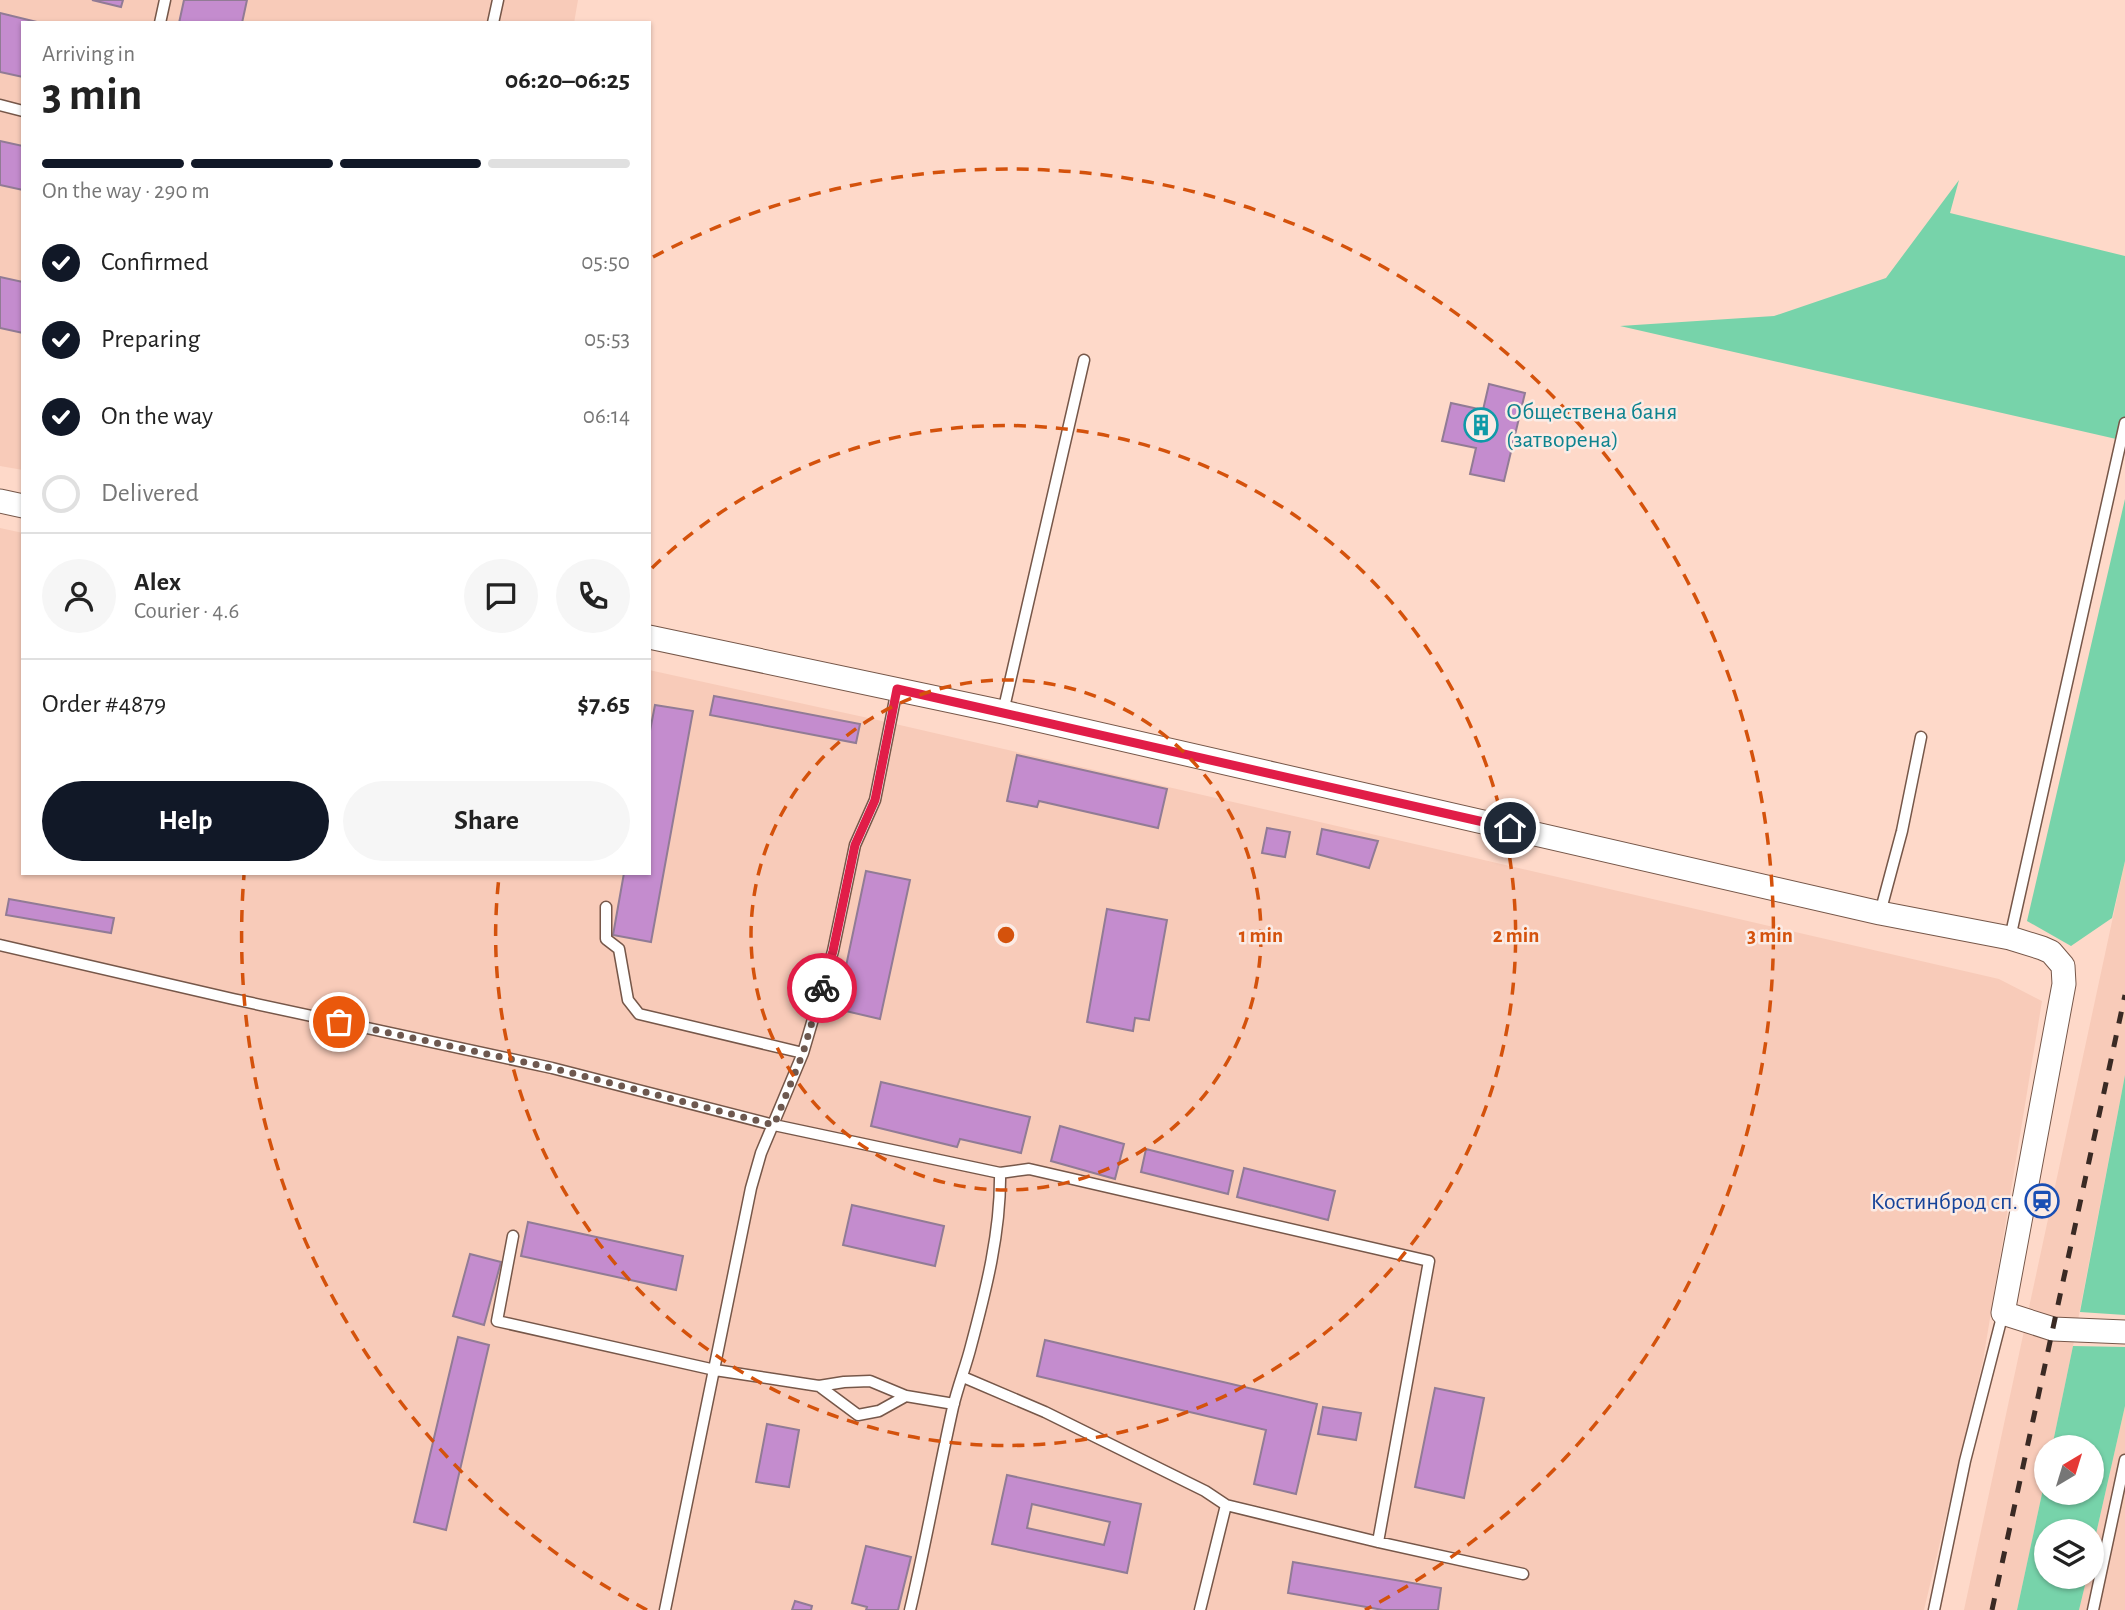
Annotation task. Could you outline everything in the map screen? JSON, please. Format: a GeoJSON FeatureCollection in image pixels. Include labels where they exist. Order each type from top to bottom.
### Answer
{"type":"FeatureCollection","features":[{"type":"Feature","properties":{"kind":"street"},"geometry":{"type":"LineString","coordinates":[[0,501],[21,506]]}},
{"type":"Feature","properties":{"kind":"street"},"geometry":{"type":"LineString","coordinates":[[651,637],[1003,712],[1880,913],[2010,938],[2051,952],[2063,966],[2065,975],[2003,1313],[2053,1329],[2125,1332]]}},
{"type":"Feature","properties":{"kind":"lane"},"geometry":{"type":"LineString","coordinates":[[160,21],[164,0]]}},
{"type":"Feature","properties":{"kind":"lane"},"geometry":{"type":"LineString","coordinates":[[493,21],[498,0]]}},
{"type":"Feature","properties":{"kind":"lane"},"geometry":{"type":"LineString","coordinates":[[0,105],[21,110]]}},
{"type":"Feature","properties":{"kind":"lane"},"geometry":{"type":"LineString","coordinates":[[1003,712],[1084,360]]}},
{"type":"Feature","properties":{"kind":"lane"},"geometry":{"type":"LineString","coordinates":[[2010,938],[2125,423]]}},
{"type":"Feature","properties":{"kind":"lane"},"geometry":{"type":"LineString","coordinates":[[665,1610],[751,1188],[761,1153],[803,1053],[833,951],[855,845],[875,800],[897,689]]}},
{"type":"Feature","properties":{"kind":"lane"},"geometry":{"type":"LineString","coordinates":[[1880,913],[1902,831],[1921,737]]}},
{"type":"Feature","properties":{"kind":"lane"},"geometry":{"type":"LineString","coordinates":[[606,908],[606,939],[619,949],[628,1000],[639,1014],[803,1053]]}},
{"type":"Feature","properties":{"kind":"lane"},"geometry":{"type":"LineString","coordinates":[[0,945],[552,1068],[774,1125],[1000,1173],[1029,1169],[1429,1261],[1378,1542]]}},
{"type":"Feature","properties":{"kind":"lane"},"geometry":{"type":"LineString","coordinates":[[910,1610],[954,1404],[972,1344],[1000,1208],[1000,1173]]}},
{"type":"Feature","properties":{"kind":"lane"},"geometry":{"type":"LineString","coordinates":[[513,1236],[497,1321],[715,1370],[819,1386],[870,1381],[906,1396],[954,1404]]}},
{"type":"Feature","properties":{"kind":"lane"},"geometry":{"type":"LineString","coordinates":[[1934,1608],[1965,1461],[2003,1313]]}},
{"type":"Feature","properties":{"kind":"lane"},"geometry":{"type":"LineString","coordinates":[[963,1377],[1056,1417],[1205,1491],[1226,1505],[1523,1574]]}},
{"type":"Feature","properties":{"kind":"lane"},"geometry":{"type":"LineString","coordinates":[[819,1386],[858,1416],[879,1411],[906,1396]]}},
{"type":"Feature","properties":{"kind":"lane"},"geometry":{"type":"LineString","coordinates":[[2093,1610],[2125,1460]]}},
{"type":"Feature","properties":{"kind":"lane"},"geometry":{"type":"LineString","coordinates":[[1200,1610],[1226,1505]]}},
{"type":"Feature","properties":{"kind":"shaded area"},"geometry":{"type":"Polygon","coordinates":[[[0,0],[578,0],[574,21],[21,21],[21,470],[0,466],[0,0]]]}},
{"type":"Feature","properties":{"kind":"shaded area"},"geometry":{"type":"Polygon","coordinates":[[[0,528],[21,533],[21,875],[651,875],[651,670],[891,723],[1999,979],[2042,1001],[1983,1361],[1924,1610],[0,1610],[0,528]]]}},
{"type":"Feature","properties":{"kind":"shaded area"},"geometry":{"type":"Polygon","coordinates":[[[2125,861],[2125,1075],[2054,1435],[2034,1435],[2034,1505],[2040,1505],[2037,1519],[2034,1519],[2034,1531],[2017,1610],[1964,1610],[2125,861]]]}},
{"type":"Feature","properties":{"kind":"shaded area"},"geometry":{"type":"Polygon","coordinates":[[[2125,1406],[2125,1610],[2079,1610],[2084,1589],[2104,1589],[2104,1519],[2099,1519],[2125,1406]]]}},
{"type":"Feature","properties":{"kind":"green space"},"geometry":{"type":"Polygon","coordinates":[[[1959,180],[1950,213],[2125,256],[2125,441],[1620,326],[1774,316],[1886,278],[1959,180]]]}},
{"type":"Feature","properties":{"kind":"green space"},"geometry":{"type":"Polygon","coordinates":[[[2125,499],[2125,861],[2112,918],[2071,946],[2027,921],[2125,499]]]}},
{"type":"Feature","properties":{"kind":"green space"},"geometry":{"type":"Polygon","coordinates":[[[2125,1075],[2125,1315],[2080,1312],[2125,1075]]]}},
{"type":"Feature","properties":{"kind":"green space"},"geometry":{"type":"Polygon","coordinates":[[[2073,1346],[2125,1347],[2125,1406],[2104,1499],[2104,1435],[2054,1435],[2073,1346]]]}},
{"type":"Feature","properties":{"kind":"green space"},"geometry":{"type":"Polygon","coordinates":[[[2040,1505],[2103,1505],[2099,1519],[2037,1519],[2040,1505]]]}},
{"type":"Feature","properties":{"kind":"green space"},"geometry":{"type":"Polygon","coordinates":[[[2034,1531],[2034,1589],[2084,1589],[2079,1610],[2017,1610],[2034,1531]]]}},
{"type":"Feature","properties":{"kind":"building"},"geometry":{"type":"Polygon","coordinates":[[[92,0],[123,0],[121,7],[92,0]]]}},
{"type":"Feature","properties":{"kind":"building"},"geometry":{"type":"Polygon","coordinates":[[[184,0],[247,0],[242,21],[179,21],[184,0]]]}},
{"type":"Feature","properties":{"kind":"building"},"geometry":{"type":"Polygon","coordinates":[[[0,13],[33,21],[21,21],[21,77],[0,72],[0,13]]]}},
{"type":"Feature","properties":{"kind":"building"},"geometry":{"type":"Polygon","coordinates":[[[0,141],[21,146],[21,190],[0,185],[0,141]]]}},
{"type":"Feature","properties":{"kind":"building"},"geometry":{"type":"Polygon","coordinates":[[[0,277],[21,282],[21,333],[0,328],[0,277]]]}},
{"type":"Feature","properties":{"kind":"building","name":"Обществена баня (затворена)"},"geometry":{"type":"Polygon","coordinates":[[[1489,384],[1525,393],[1504,481],[1470,474],[1476,448],[1442,441],[1451,403],[1483,410],[1489,384]]]}},
{"type":"Feature","properties":{"kind":"building"},"geometry":{"type":"Polygon","coordinates":[[[714,696],[860,724],[856,743],[710,715],[714,696]]]}},
{"type":"Feature","properties":{"kind":"building"},"geometry":{"type":"Polygon","coordinates":[[[655,705],[693,711],[651,942],[613,935],[624,875],[651,875],[651,726],[655,705]]]}},
{"type":"Feature","properties":{"kind":"building"},"geometry":{"type":"Polygon","coordinates":[[[1017,755],[1167,789],[1158,828],[1039,801],[1037,807],[1007,801],[1017,755]]]}},
{"type":"Feature","properties":{"kind":"building"},"geometry":{"type":"Polygon","coordinates":[[[1267,828],[1290,832],[1285,857],[1262,853],[1267,828]]]}},
{"type":"Feature","properties":{"kind":"building"},"geometry":{"type":"Polygon","coordinates":[[[1322,829],[1378,841],[1369,868],[1317,854],[1322,829]]]}},
{"type":"Feature","properties":{"kind":"building"},"geometry":{"type":"Polygon","coordinates":[[[866,871],[910,880],[880,1019],[837,1009],[866,871]]]}},
{"type":"Feature","properties":{"kind":"building"},"geometry":{"type":"Polygon","coordinates":[[[9,899],[114,918],[111,933],[6,915],[9,899]]]}},
{"type":"Feature","properties":{"kind":"building"},"geometry":{"type":"Polygon","coordinates":[[[1107,909],[1167,920],[1149,1020],[1135,1018],[1133,1031],[1087,1022],[1107,909]]]}},
{"type":"Feature","properties":{"kind":"building"},"geometry":{"type":"Polygon","coordinates":[[[881,1082],[1030,1117],[1021,1153],[960,1139],[957,1147],[871,1126],[881,1082]]]}},
{"type":"Feature","properties":{"kind":"building"},"geometry":{"type":"Polygon","coordinates":[[[1060,1126],[1124,1144],[1115,1179],[1051,1161],[1060,1126]]]}},
{"type":"Feature","properties":{"kind":"building"},"geometry":{"type":"Polygon","coordinates":[[[1146,1149],[1233,1171],[1228,1194],[1141,1172],[1146,1149]]]}},
{"type":"Feature","properties":{"kind":"building"},"geometry":{"type":"Polygon","coordinates":[[[1244,1168],[1335,1191],[1328,1220],[1237,1197],[1244,1168]]]}},
{"type":"Feature","properties":{"kind":"building"},"geometry":{"type":"Polygon","coordinates":[[[852,1205],[944,1226],[935,1266],[843,1245],[852,1205]]]}},
{"type":"Feature","properties":{"kind":"building"},"geometry":{"type":"Polygon","coordinates":[[[528,1222],[683,1256],[676,1290],[521,1256],[528,1222]]]}},
{"type":"Feature","properties":{"kind":"building"},"geometry":{"type":"Polygon","coordinates":[[[470,1254],[501,1262],[484,1325],[453,1316],[470,1254]]]}},
{"type":"Feature","properties":{"kind":"building"},"geometry":{"type":"Polygon","coordinates":[[[458,1337],[489,1345],[446,1530],[414,1522],[458,1337]]]}},
{"type":"Feature","properties":{"kind":"building"},"geometry":{"type":"Polygon","coordinates":[[[1045,1340],[1317,1404],[1296,1494],[1254,1484],[1266,1430],[1037,1376],[1045,1340]]]}},
{"type":"Feature","properties":{"kind":"building"},"geometry":{"type":"Polygon","coordinates":[[[1435,1388],[1484,1398],[1464,1498],[1415,1487],[1435,1388]]]}},
{"type":"Feature","properties":{"kind":"building"},"geometry":{"type":"Polygon","coordinates":[[[1323,1407],[1361,1413],[1356,1440],[1318,1434],[1323,1407]]]}},
{"type":"Feature","properties":{"kind":"building"},"geometry":{"type":"Polygon","coordinates":[[[767,1424],[799,1430],[789,1487],[756,1482],[767,1424]]]}},
{"type":"Feature","properties":{"kind":"building"},"geometry":{"type":"Polygon","coordinates":[[[1007,1475],[1141,1504],[1127,1573],[992,1544],[1007,1475]],[[1032,1504],[1027,1528],[1104,1545],[1110,1522],[1032,1504]]]}},
{"type":"Feature","properties":{"kind":"building"},"geometry":{"type":"Polygon","coordinates":[[[866,1546],[911,1557],[898,1610],[866,1610],[867,1607],[852,1603],[866,1546]]]}},
{"type":"Feature","properties":{"kind":"building"},"geometry":{"type":"Polygon","coordinates":[[[1293,1562],[1441,1588],[1438,1610],[1383,1610],[1288,1593],[1293,1562]]]}},
{"type":"Feature","properties":{"kind":"building"},"geometry":{"type":"Polygon","coordinates":[[[795,1601],[812,1606],[811,1610],[792,1610],[795,1601]]]}},
{"type":"Feature","properties":{"kind":"railway"},"geometry":{"type":"LineString","coordinates":[[1992,1610],[2125,995]]}},
{"type":"Feature","properties":{"kind":"way so far"},"geometry":{"type":"LineString","coordinates":[[339,1022],[552,1068],[774,1125],[803,1053],[822,988]]}},
{"type":"Feature","properties":{"kind":"place","name":"Обществена баня (затворена)"},"geometry":{"type":"Point","coordinates":[1481,425]}},
{"type":"Feature","properties":{"kind":"place","name":"Костинброд сп."},"geometry":{"type":"Point","coordinates":[2042,1201]}},
{"type":"Feature","properties":{"kind":"route"},"geometry":{"type":"LineString","coordinates":[[822,988],[833,951],[855,845],[875,800],[897,689],[1510,828]]}}]}
